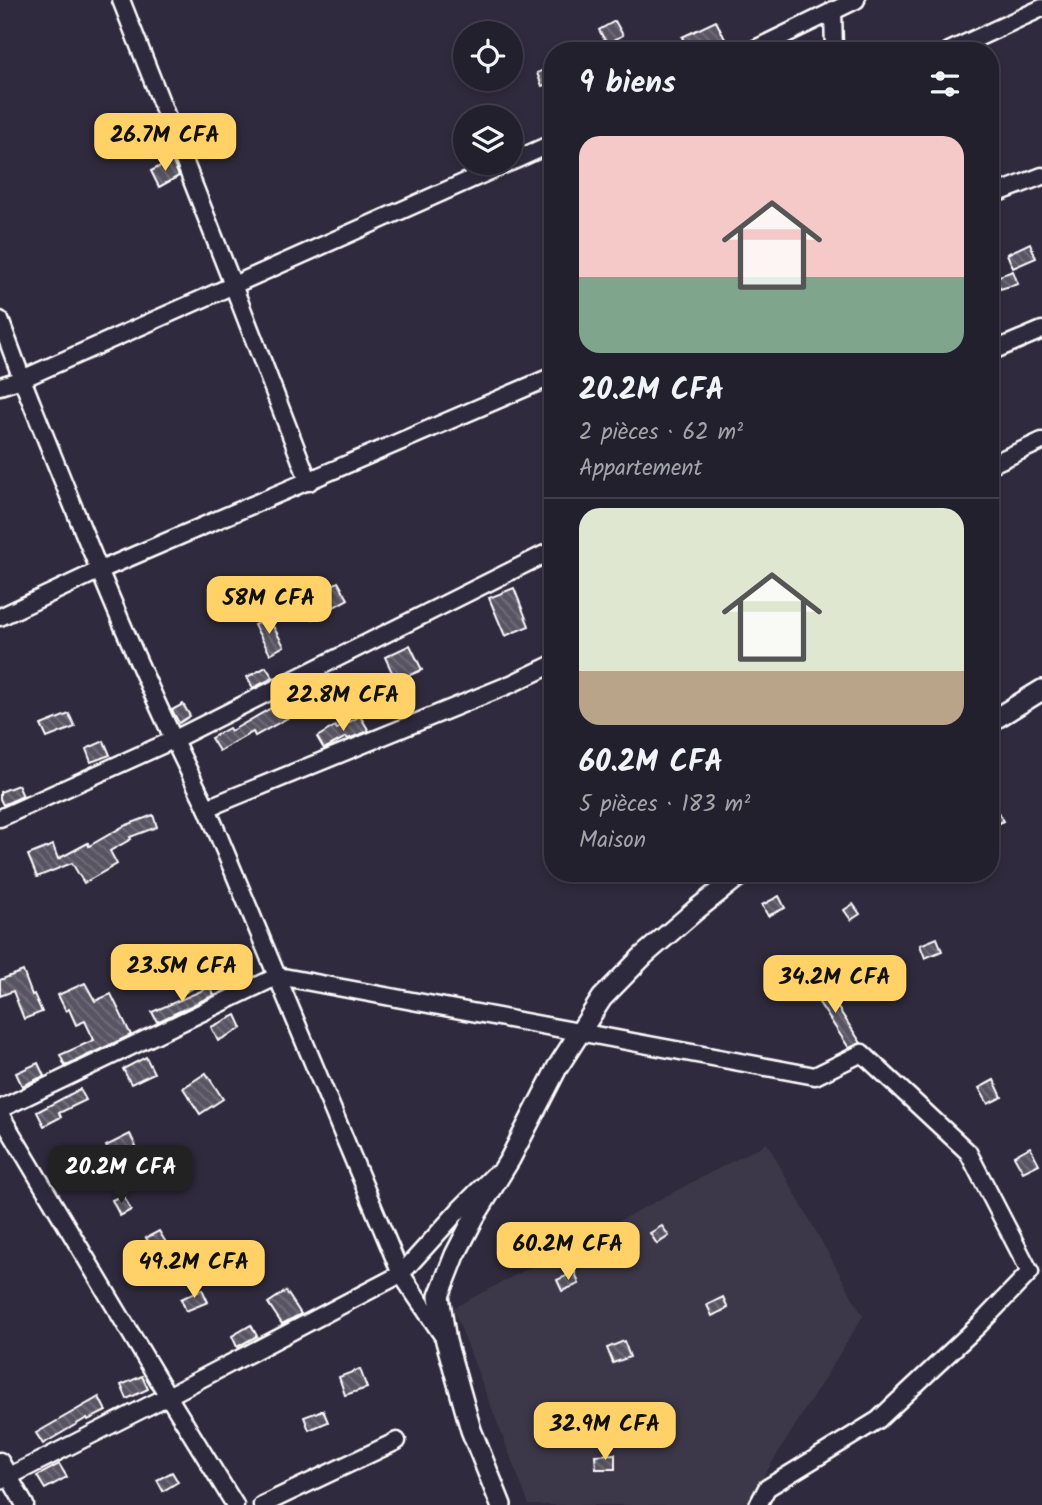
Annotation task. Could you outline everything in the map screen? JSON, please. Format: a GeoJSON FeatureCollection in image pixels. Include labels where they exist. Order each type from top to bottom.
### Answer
{"type":"FeatureCollection","features":[{"type":"Feature","properties":{"kind":"street"},"geometry":{"type":"LineString","coordinates":[[121,0],[309,482]]}},
{"type":"Feature","properties":{"kind":"street"},"geometry":{"type":"LineString","coordinates":[[769,42],[856,0]]}},
{"type":"Feature","properties":{"kind":"street"},"geometry":{"type":"LineString","coordinates":[[968,42],[1042,8]]}},
{"type":"Feature","properties":{"kind":"street"},"geometry":{"type":"LineString","coordinates":[[833,10],[834,42]]}},
{"type":"Feature","properties":{"kind":"street"},"geometry":{"type":"LineString","coordinates":[[523,156],[544,147]]}},
{"type":"Feature","properties":{"kind":"street"},"geometry":{"type":"LineString","coordinates":[[0,386],[22,379],[481,175]]}},
{"type":"Feature","properties":{"kind":"street"},"geometry":{"type":"LineString","coordinates":[[999,192],[1042,176]]}},
{"type":"Feature","properties":{"kind":"street"},"geometry":{"type":"LineString","coordinates":[[0,320],[99,571],[173,740],[207,808],[401,1274],[446,1342]]}},
{"type":"Feature","properties":{"kind":"street"},"geometry":{"type":"LineString","coordinates":[[999,348],[1042,330]]}},
{"type":"Feature","properties":{"kind":"street"},"geometry":{"type":"LineString","coordinates":[[0,617],[99,571],[544,380]]}},
{"type":"Feature","properties":{"kind":"street"},"geometry":{"type":"LineString","coordinates":[[999,461],[1042,441]]}},
{"type":"Feature","properties":{"kind":"street"},"geometry":{"type":"LineString","coordinates":[[0,818],[173,740],[544,554]]}},
{"type":"Feature","properties":{"kind":"street"},"geometry":{"type":"LineString","coordinates":[[207,808],[544,668]]}},
{"type":"Feature","properties":{"kind":"street"},"geometry":{"type":"LineString","coordinates":[[999,716],[1042,690]]}},
{"type":"Feature","properties":{"kind":"street"},"geometry":{"type":"LineString","coordinates":[[501,1505],[471,1430],[446,1342],[439,1296],[455,1255],[475,1216],[510,1159],[557,1068],[602,998],[644,955],[732,882]]}},
{"type":"Feature","properties":{"kind":"street"},"geometry":{"type":"LineString","coordinates":[[235,1505],[0,1112],[278,976],[815,1076],[862,1053],[968,1153],[1030,1272],[979,1325],[878,1420],[767,1488],[758,1505]]}},
{"type":"Feature","properties":{"kind":"street"},"geometry":{"type":"LineString","coordinates":[[5,1479],[401,1274],[510,1159]]}},
{"type":"Feature","properties":{"kind":"street"},"geometry":{"type":"LineString","coordinates":[[262,1505],[397,1441]]}},
{"type":"Feature","properties":{"kind":"street"},"geometry":{"type":"LineString","coordinates":[[0,1461],[5,1479],[25,1505]]}},
{"type":"Feature","properties":{"kind":"shaded area"},"geometry":{"type":"Polygon","coordinates":[[[767,1143],[863,1316],[746,1505],[529,1505],[453,1308],[767,1143]]]}},
{"type":"Feature","properties":{"kind":"building"},"geometry":{"type":"Polygon","coordinates":[[[615,21],[623,35],[606,42],[599,30],[615,21]]]}},
{"type":"Feature","properties":{"kind":"building"},"geometry":{"type":"Polygon","coordinates":[[[716,21],[726,42],[684,42],[682,37],[716,21]]]}},
{"type":"Feature","properties":{"kind":"building"},"geometry":{"type":"Polygon","coordinates":[[[544,70],[544,85],[542,86],[537,73],[544,70]]]}},
{"type":"Feature","properties":{"kind":"building"},"geometry":{"type":"Polygon","coordinates":[[[172,160],[179,176],[159,187],[151,171],[172,160]]]}},
{"type":"Feature","properties":{"kind":"building"},"geometry":{"type":"Polygon","coordinates":[[[1030,243],[1036,258],[1013,268],[1007,254],[1030,243]]]}},
{"type":"Feature","properties":{"kind":"building"},"geometry":{"type":"Polygon","coordinates":[[[1013,271],[1018,284],[1000,289],[999,276],[1013,271]]]}},
{"type":"Feature","properties":{"kind":"building"},"geometry":{"type":"Polygon","coordinates":[[[338,582],[348,599],[312,619],[302,602],[338,582]]]}},
{"type":"Feature","properties":{"kind":"building"},"geometry":{"type":"Polygon","coordinates":[[[514,588],[529,626],[505,636],[489,598],[514,588]]]}},
{"type":"Feature","properties":{"kind":"building"},"geometry":{"type":"Polygon","coordinates":[[[279,591],[287,604],[264,616],[257,604],[279,591]]]}},
{"type":"Feature","properties":{"kind":"building"},"geometry":{"type":"Polygon","coordinates":[[[268,617],[284,646],[270,654],[254,625],[268,617]]]}},
{"type":"Feature","properties":{"kind":"building"},"geometry":{"type":"Polygon","coordinates":[[[410,645],[422,670],[396,681],[385,657],[410,645]]]}},
{"type":"Feature","properties":{"kind":"building"},"geometry":{"type":"Polygon","coordinates":[[[266,667],[273,678],[253,688],[247,677],[266,667]]]}},
{"type":"Feature","properties":{"kind":"building"},"geometry":{"type":"Polygon","coordinates":[[[341,678],[352,696],[336,705],[326,687],[341,678]]]}},
{"type":"Feature","properties":{"kind":"building"},"geometry":{"type":"Polygon","coordinates":[[[308,687],[316,702],[255,736],[253,732],[219,751],[211,738],[229,728],[231,731],[308,687]]]}},
{"type":"Feature","properties":{"kind":"building"},"geometry":{"type":"Polygon","coordinates":[[[183,704],[190,716],[179,723],[172,710],[183,704]]]}},
{"type":"Feature","properties":{"kind":"building"},"geometry":{"type":"Polygon","coordinates":[[[69,714],[75,727],[47,738],[41,725],[69,714]]]}},
{"type":"Feature","properties":{"kind":"building"},"geometry":{"type":"Polygon","coordinates":[[[360,716],[369,731],[348,739],[346,737],[324,749],[317,737],[360,716]]]}},
{"type":"Feature","properties":{"kind":"building"},"geometry":{"type":"Polygon","coordinates":[[[104,741],[110,755],[91,762],[86,749],[104,741]]]}},
{"type":"Feature","properties":{"kind":"building"},"geometry":{"type":"Polygon","coordinates":[[[18,785],[23,796],[3,805],[0,792],[18,785]]]}},
{"type":"Feature","properties":{"kind":"building"},"geometry":{"type":"Polygon","coordinates":[[[153,815],[157,827],[130,837],[131,839],[110,851],[117,864],[84,883],[72,863],[37,877],[28,855],[53,845],[58,859],[88,843],[89,846],[124,826],[153,815]]]}},
{"type":"Feature","properties":{"kind":"building"},"geometry":{"type":"Polygon","coordinates":[[[779,896],[785,908],[768,916],[762,905],[779,896]]]}},
{"type":"Feature","properties":{"kind":"building"},"geometry":{"type":"Polygon","coordinates":[[[853,904],[860,914],[851,920],[844,910],[853,904]]]}},
{"type":"Feature","properties":{"kind":"building"},"geometry":{"type":"Polygon","coordinates":[[[937,938],[942,951],[925,958],[920,945],[937,938]]]}},
{"type":"Feature","properties":{"kind":"building"},"geometry":{"type":"Polygon","coordinates":[[[175,951],[181,963],[196,954],[203,968],[188,976],[193,988],[186,992],[170,964],[157,971],[152,962],[175,951]]]}},
{"type":"Feature","properties":{"kind":"building"},"geometry":{"type":"Polygon","coordinates":[[[23,971],[42,1012],[24,1019],[13,991],[0,996],[0,980],[23,971]]]}},
{"type":"Feature","properties":{"kind":"building"},"geometry":{"type":"Polygon","coordinates":[[[821,982],[861,1043],[849,1048],[810,989],[821,982]]]}},
{"type":"Feature","properties":{"kind":"building"},"geometry":{"type":"Polygon","coordinates":[[[85,983],[95,1001],[111,994],[131,1035],[65,1066],[60,1055],[94,1040],[85,1021],[76,1025],[69,1009],[66,1011],[58,995],[85,983]]]}},
{"type":"Feature","properties":{"kind":"building"},"geometry":{"type":"Polygon","coordinates":[[[210,987],[214,995],[157,1022],[152,1012],[210,987]]]}},
{"type":"Feature","properties":{"kind":"building"},"geometry":{"type":"Polygon","coordinates":[[[236,1015],[242,1028],[218,1041],[211,1027],[236,1015]]]}},
{"type":"Feature","properties":{"kind":"building"},"geometry":{"type":"Polygon","coordinates":[[[146,1057],[154,1073],[131,1084],[123,1069],[146,1057]]]}},
{"type":"Feature","properties":{"kind":"building"},"geometry":{"type":"Polygon","coordinates":[[[38,1063],[44,1076],[22,1086],[16,1073],[38,1063]]]}},
{"type":"Feature","properties":{"kind":"building"},"geometry":{"type":"Polygon","coordinates":[[[206,1073],[223,1099],[200,1114],[183,1088],[206,1073]]]}},
{"type":"Feature","properties":{"kind":"building"},"geometry":{"type":"Polygon","coordinates":[[[994,1080],[1002,1097],[988,1104],[979,1088],[994,1080]]]}},
{"type":"Feature","properties":{"kind":"building"},"geometry":{"type":"Polygon","coordinates":[[[80,1089],[86,1100],[59,1113],[61,1117],[44,1126],[37,1112],[80,1089]]]}},
{"type":"Feature","properties":{"kind":"building"},"geometry":{"type":"Polygon","coordinates":[[[130,1134],[137,1149],[96,1171],[90,1159],[108,1150],[106,1146],[130,1134]]]}},
{"type":"Feature","properties":{"kind":"building"},"geometry":{"type":"Polygon","coordinates":[[[1030,1147],[1039,1164],[1023,1172],[1014,1156],[1030,1147]]]}},
{"type":"Feature","properties":{"kind":"building"},"geometry":{"type":"Polygon","coordinates":[[[123,1195],[131,1210],[120,1216],[112,1200],[123,1195]]]}},
{"type":"Feature","properties":{"kind":"building"},"geometry":{"type":"Polygon","coordinates":[[[662,1226],[669,1236],[657,1244],[650,1233],[662,1226]]]}},
{"type":"Feature","properties":{"kind":"building"},"geometry":{"type":"Polygon","coordinates":[[[159,1231],[176,1259],[163,1267],[146,1238],[159,1231]]]}},
{"type":"Feature","properties":{"kind":"building"},"geometry":{"type":"Polygon","coordinates":[[[239,1252],[245,1263],[230,1271],[224,1259],[239,1252]]]}},
{"type":"Feature","properties":{"kind":"building"},"geometry":{"type":"Polygon","coordinates":[[[575,1272],[579,1284],[562,1291],[557,1280],[575,1272]]]}},
{"type":"Feature","properties":{"kind":"building"},"geometry":{"type":"Polygon","coordinates":[[[202,1289],[208,1302],[186,1311],[181,1299],[202,1289]]]}},
{"type":"Feature","properties":{"kind":"building"},"geometry":{"type":"Polygon","coordinates":[[[286,1291],[301,1314],[282,1324],[268,1303],[286,1291]]]}},
{"type":"Feature","properties":{"kind":"building"},"geometry":{"type":"Polygon","coordinates":[[[723,1297],[728,1308],[712,1316],[707,1305],[723,1297]]]}},
{"type":"Feature","properties":{"kind":"building"},"geometry":{"type":"Polygon","coordinates":[[[251,1325],[257,1336],[237,1347],[232,1336],[251,1325]]]}},
{"type":"Feature","properties":{"kind":"building"},"geometry":{"type":"Polygon","coordinates":[[[624,1341],[630,1357],[613,1363],[607,1348],[624,1341]]]}},
{"type":"Feature","properties":{"kind":"building"},"geometry":{"type":"Polygon","coordinates":[[[360,1369],[367,1388],[345,1395],[339,1377],[360,1369]]]}},
{"type":"Feature","properties":{"kind":"building"},"geometry":{"type":"Polygon","coordinates":[[[142,1376],[148,1389],[127,1399],[121,1385],[142,1376]]]}},
{"type":"Feature","properties":{"kind":"building"},"geometry":{"type":"Polygon","coordinates":[[[99,1397],[106,1411],[88,1420],[87,1418],[43,1444],[36,1433],[99,1397]]]}},
{"type":"Feature","properties":{"kind":"building"},"geometry":{"type":"Polygon","coordinates":[[[323,1410],[328,1422],[309,1430],[304,1417],[323,1410]]]}},
{"type":"Feature","properties":{"kind":"building"},"geometry":{"type":"Polygon","coordinates":[[[615,1454],[615,1469],[596,1469],[595,1455],[615,1454]]]}},
{"type":"Feature","properties":{"kind":"building"},"geometry":{"type":"Polygon","coordinates":[[[59,1464],[67,1477],[45,1489],[37,1476],[59,1464]]]}},
{"type":"Feature","properties":{"kind":"building"},"geometry":{"type":"Polygon","coordinates":[[[172,1472],[178,1482],[163,1491],[157,1480],[172,1472]]]}}]}
